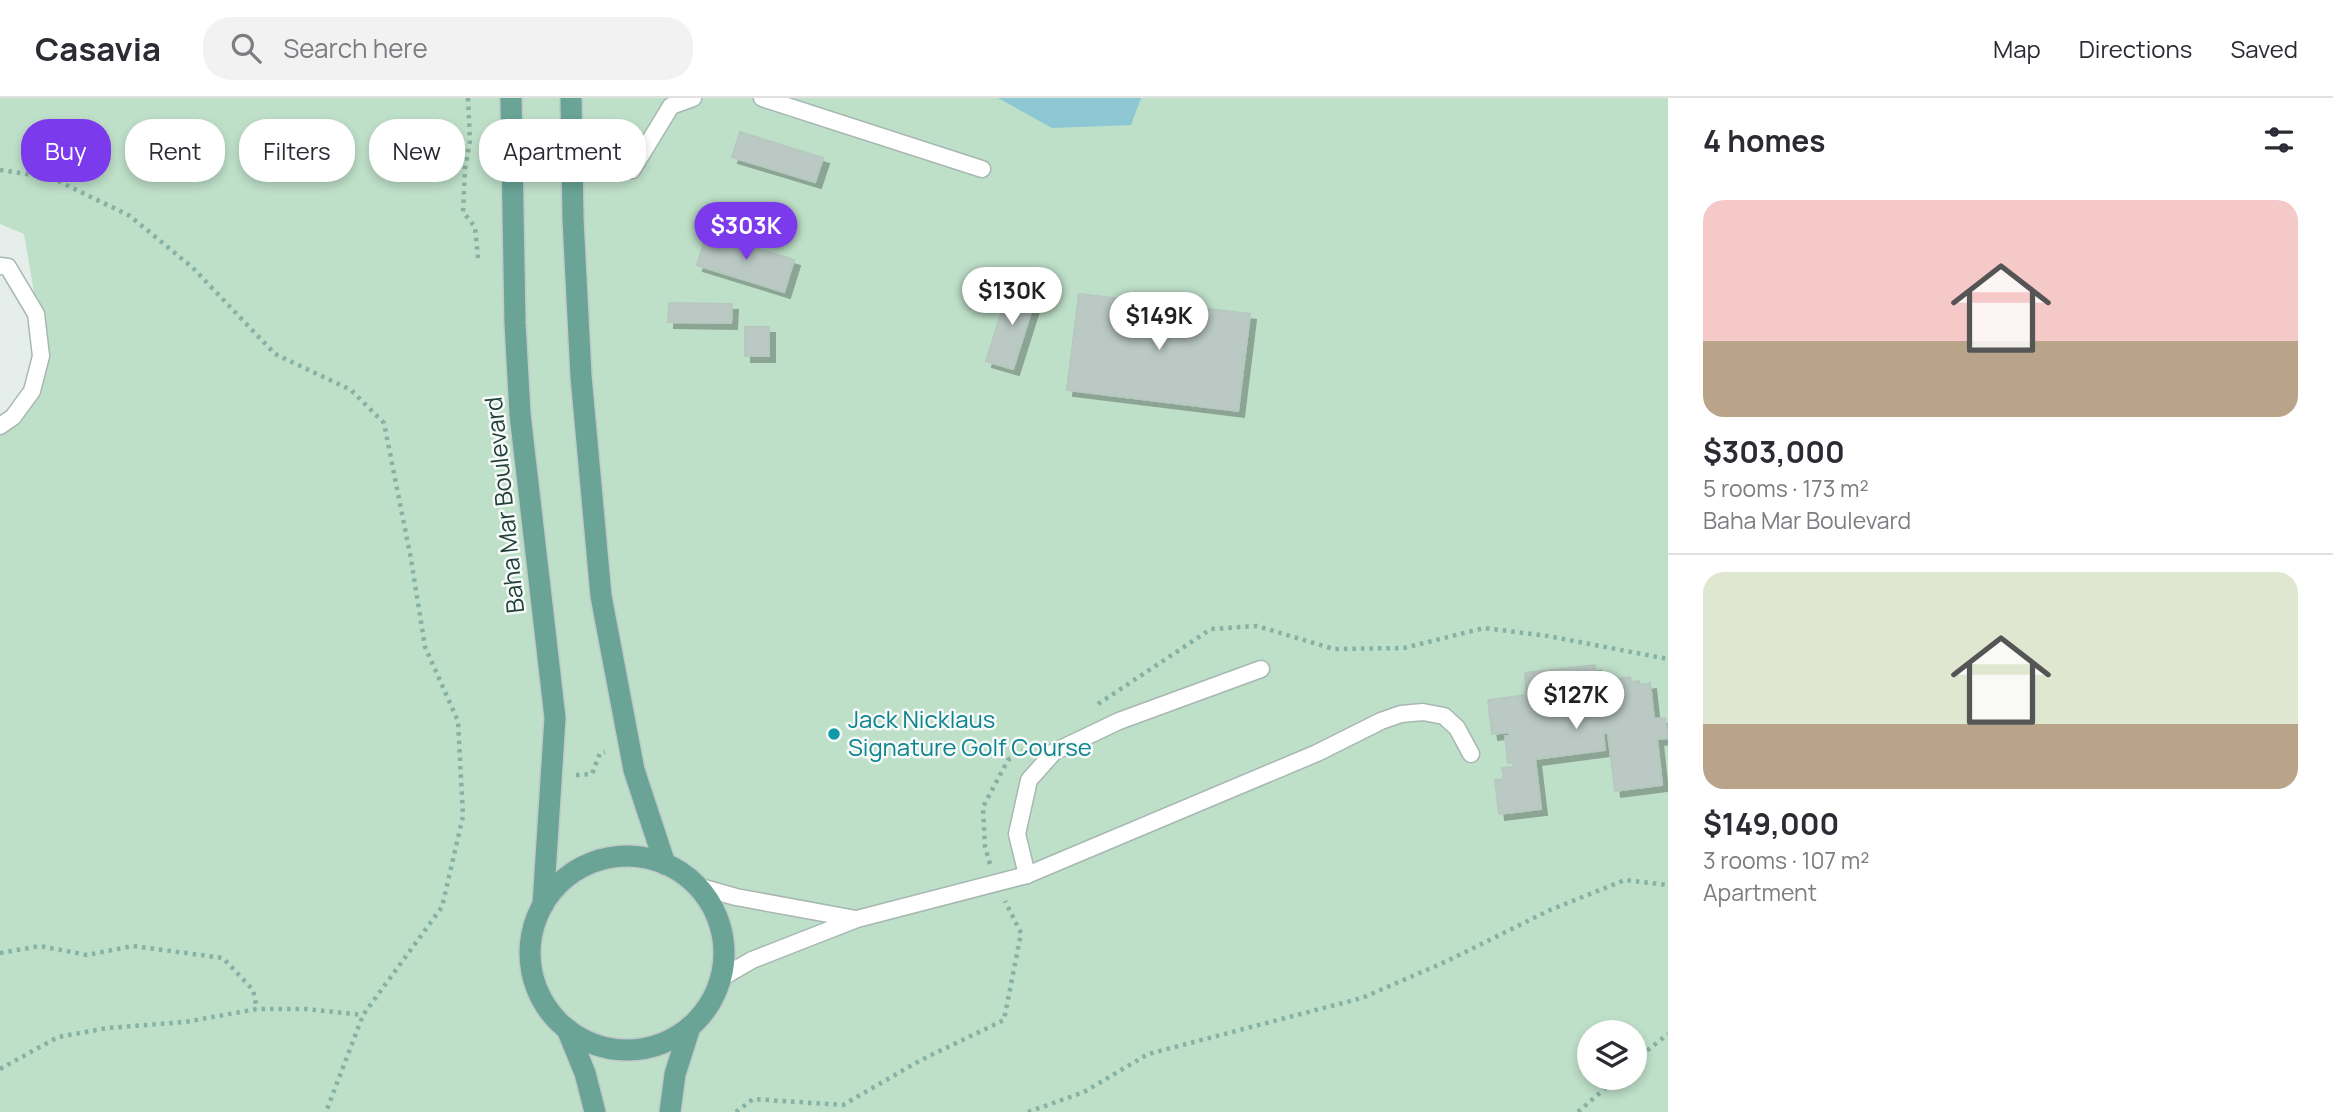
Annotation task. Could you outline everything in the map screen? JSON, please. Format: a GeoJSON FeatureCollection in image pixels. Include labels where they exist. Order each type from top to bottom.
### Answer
{"type":"FeatureCollection","features":[{"type":"Feature","properties":{"kind":"main road","name":"Baha Mar Boulevard"},"geometry":{"type":"LineString","coordinates":[[511,98],[515,323],[519,388],[555,718],[543,905]]}},
{"type":"Feature","properties":{"kind":"main road"},"geometry":{"type":"LineString","coordinates":[[571,98],[572,119]]}},
{"type":"Feature","properties":{"kind":"main road"},"geometry":{"type":"LineString","coordinates":[[573,182],[581,376],[601,596],[634,770],[665,864]]}},
{"type":"Feature","properties":{"kind":"main road"},"geometry":{"type":"LineString","coordinates":[[626,857],[646,858],[665,864],[698,886],[710,902],[718,920],[724,939],[724,958],[714,997],[704,1013],[690,1027],[671,1039],[650,1047],[629,1050],[607,1048],[586,1041],[567,1029],[551,1013],[539,993],[532,972],[530,949],[534,926],[543,905],[569,875],[587,865],[626,857]]}},
{"type":"Feature","properties":{"kind":"main road"},"geometry":{"type":"LineString","coordinates":[[670,1112],[675,1074],[690,1027]]}},
{"type":"Feature","properties":{"kind":"main road"},"geometry":{"type":"LineString","coordinates":[[567,1029],[586,1073],[595,1112]]}},
{"type":"Feature","properties":{"kind":"lane"},"geometry":{"type":"LineString","coordinates":[[646,147],[671,106],[693,98]]}},
{"type":"Feature","properties":{"kind":"lane"},"geometry":{"type":"LineString","coordinates":[[762,98],[982,169]]}},
{"type":"Feature","properties":{"kind":"lane"},"geometry":{"type":"LineString","coordinates":[[0,266],[8,267],[36,314],[41,356],[32,391],[13,417],[0,426]]}},
{"type":"Feature","properties":{"kind":"lane"},"geometry":{"type":"LineString","coordinates":[[1027,875],[1017,834],[1029,780],[1054,752],[1119,721],[1261,668]]}},
{"type":"Feature","properties":{"kind":"lane"},"geometry":{"type":"LineString","coordinates":[[721,978],[752,960],[857,919],[1027,875],[1317,753],[1401,714],[1423,712],[1444,716],[1457,728],[1471,754]]}},
{"type":"Feature","properties":{"kind":"lane"},"geometry":{"type":"LineString","coordinates":[[698,886],[758,902],[857,919]]}},
{"type":"Feature","properties":{"kind":"path"},"geometry":{"type":"LineString","coordinates":[[468,98],[470,141],[465,169],[463,212],[475,227],[478,258]]}},
{"type":"Feature","properties":{"kind":"path"},"geometry":{"type":"LineString","coordinates":[[0,170],[52,178],[130,216],[193,268],[275,354],[351,390],[384,423],[425,647],[458,721],[463,816],[442,907],[363,1015],[326,1112]]}},
{"type":"Feature","properties":{"kind":"path"},"geometry":{"type":"LineString","coordinates":[[1087,711],[1211,629],[1257,626],[1334,649],[1346,649],[1404,648],[1484,628],[1548,636],[1668,659]]}},
{"type":"Feature","properties":{"kind":"path"},"geometry":{"type":"LineString","coordinates":[[736,1112],[753,1099],[843,1105],[922,1060],[1004,1020],[1021,933],[996,883],[985,848],[983,807],[1008,760],[1031,746]]}},
{"type":"Feature","properties":{"kind":"path"},"geometry":{"type":"LineString","coordinates":[[551,777],[592,774],[600,753],[630,747]]}},
{"type":"Feature","properties":{"kind":"path"},"geometry":{"type":"LineString","coordinates":[[1028,1112],[1084,1092],[1148,1054],[1362,998],[1447,961],[1550,910],[1625,880],[1668,885]]}},
{"type":"Feature","properties":{"kind":"path"},"geometry":{"type":"LineString","coordinates":[[0,953],[40,946],[87,955],[133,946],[223,958],[253,990],[257,1009]]}},
{"type":"Feature","properties":{"kind":"path"},"geometry":{"type":"LineString","coordinates":[[0,1069],[58,1037],[108,1028],[185,1022],[257,1009],[306,1009],[363,1015]]}},
{"type":"Feature","properties":{"kind":"path"},"geometry":{"type":"LineString","coordinates":[[1647,1051],[1668,1034]]}},
{"type":"Feature","properties":{"kind":"path"},"geometry":{"type":"LineString","coordinates":[[1578,1112],[1603,1090]]}},
{"type":"Feature","properties":{"kind":"path"},"geometry":{"type":"LineString","coordinates":[[843,1105],[845,1112]]}},
{"type":"Feature","properties":{"kind":"green space","name":"Jack Nicklaus Signature Golf Course"},"geometry":{"type":"Polygon","coordinates":[[[0,98],[1668,98],[1668,1112],[0,1112],[0,435],[46,361],[24,234],[0,224],[0,98]]]}},
{"type":"Feature","properties":{"kind":"water"},"geometry":{"type":"Polygon","coordinates":[[[998,98],[1141,98],[1131,125],[1052,128],[998,98]]]}},
{"type":"Feature","properties":{"kind":"building"},"geometry":{"type":"Polygon","coordinates":[[[740,132],[823,158],[815,182],[732,157],[740,132]]]}},
{"type":"Feature","properties":{"kind":"building"},"geometry":{"type":"Polygon","coordinates":[[[707,233],[794,260],[784,292],[697,265],[707,233]]]}},
{"type":"Feature","properties":{"kind":"building"},"geometry":{"type":"Polygon","coordinates":[[[1010,285],[1037,293],[1013,369],[986,361],[1010,285]]]}},
{"type":"Feature","properties":{"kind":"building"},"geometry":{"type":"Polygon","coordinates":[[[1079,294],[1250,314],[1238,411],[1067,390],[1079,294]]]}},
{"type":"Feature","properties":{"kind":"building"},"geometry":{"type":"Polygon","coordinates":[[[669,303],[732,304],[731,323],[668,322],[669,303]]]}},
{"type":"Feature","properties":{"kind":"building"},"geometry":{"type":"Polygon","coordinates":[[[745,327],[769,327],[769,356],[745,356],[745,327]]]}},
{"type":"Feature","properties":{"kind":"building"},"geometry":{"type":"Polygon","coordinates":[[[1595,665],[1598,694],[1610,693],[1609,680],[1630,677],[1631,682],[1639,681],[1640,685],[1650,683],[1654,719],[1665,718],[1668,738],[1657,739],[1662,785],[1615,791],[1608,733],[1603,733],[1605,750],[1535,759],[1541,809],[1499,814],[1495,780],[1504,779],[1502,768],[1514,767],[1513,762],[1508,763],[1505,736],[1510,736],[1509,732],[1492,734],[1488,700],[1526,695],[1527,703],[1525,673],[1595,665]]]}},
{"type":"Feature","properties":{"kind":"place","name":"Jack Nicklaus Signature Golf Course"},"geometry":{"type":"Point","coordinates":[834,734]}}]}
